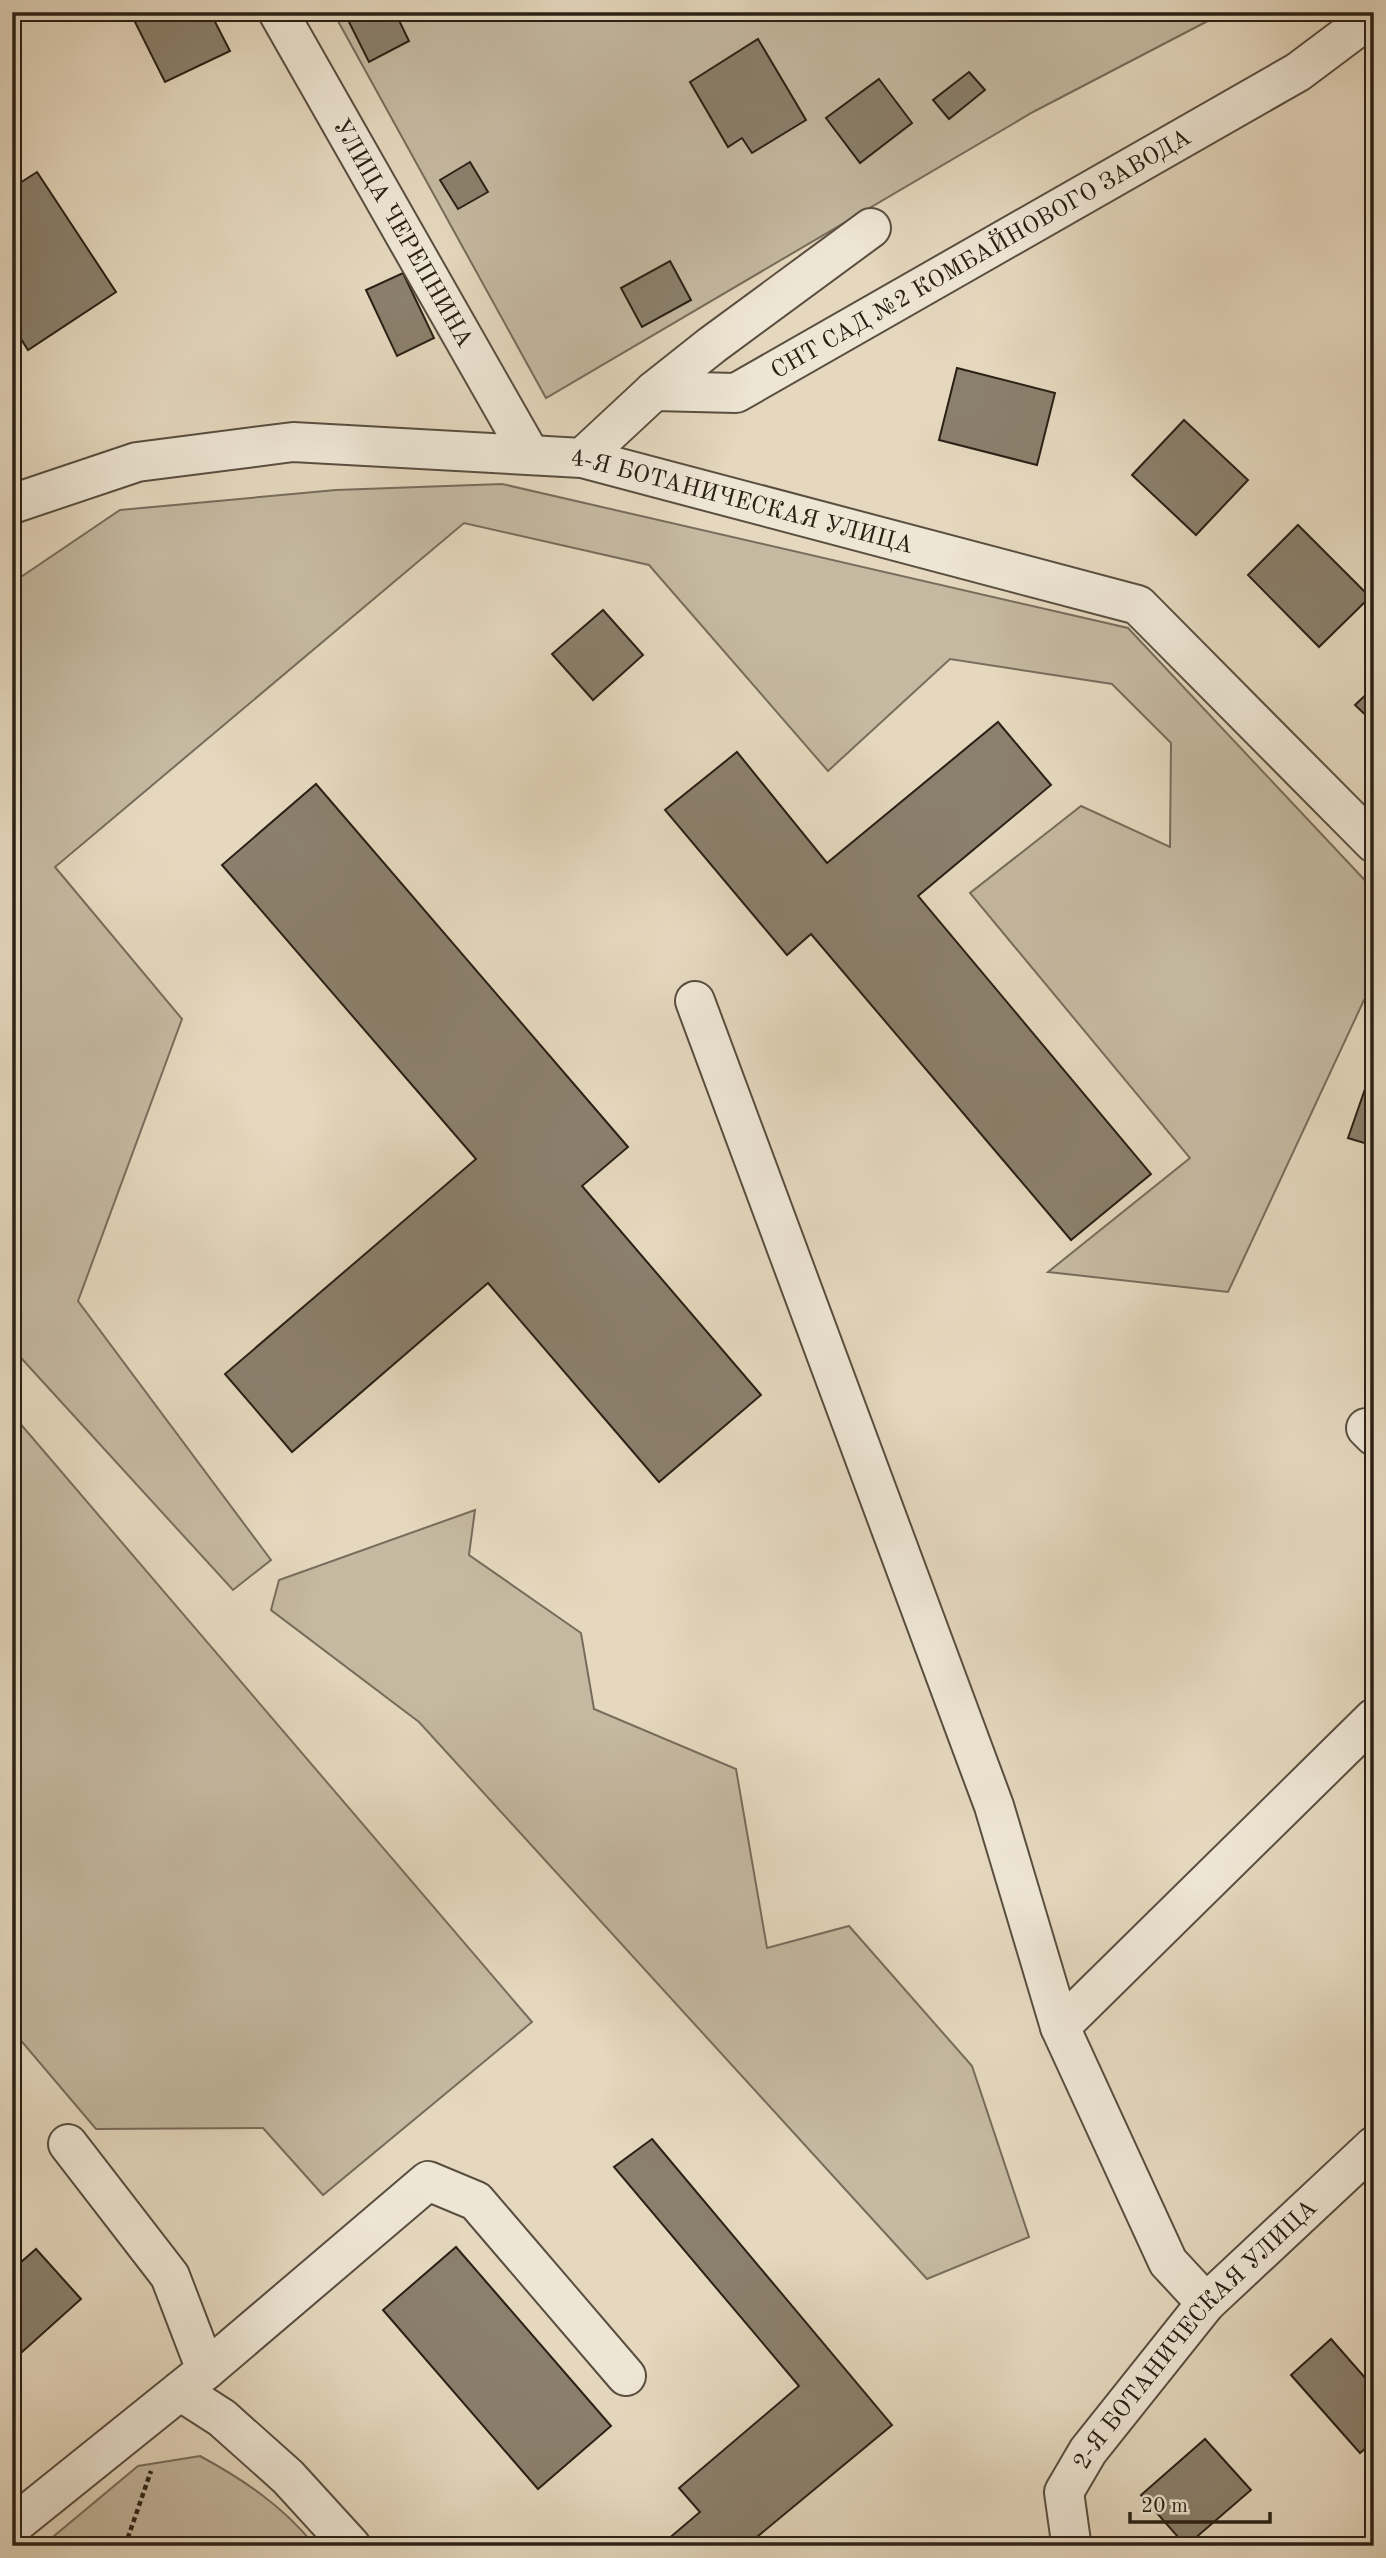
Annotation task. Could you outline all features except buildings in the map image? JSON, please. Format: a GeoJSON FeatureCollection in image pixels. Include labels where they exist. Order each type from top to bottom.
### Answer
{"type":"FeatureCollection","features":[{"type":"Feature","properties":{"kind":"street","name":"УЛИЦА ЧЕРЕПНИНА"},"geometry":{"type":"LineString","coordinates":[[278,12],[529,453]]}},
{"type":"Feature","properties":{"kind":"street","name":"СНТ САД №2 КОМБАЙНОВОГО ЗАВОДА"},"geometry":{"type":"LineString","coordinates":[[654,391],[736,393],[1298,72],[1374,15]]}},
{"type":"Feature","properties":{"kind":"street"},"geometry":{"type":"LineString","coordinates":[[582,458],[654,391],[871,228]]}},
{"type":"Feature","properties":{"kind":"street","name":"4-Я БОТАНИЧЕСКАЯ УЛИЦА"},"geometry":{"type":"LineString","coordinates":[[12,504],[137,462],[293,442],[582,458],[1138,605],[1374,843]]}},
{"type":"Feature","properties":{"kind":"street"},"geometry":{"type":"LineString","coordinates":[[695,1001],[995,1805],[1060,2027],[1168,2262],[1206,2303]]}},
{"type":"Feature","properties":{"kind":"street"},"geometry":{"type":"LineString","coordinates":[[1060,2027],[1374,1718]]}},
{"type":"Feature","properties":{"kind":"street"},"geometry":{"type":"LineString","coordinates":[[68,2144],[170,2276],[193,2381],[222,2418],[288,2477],[351,2546]]}},
{"type":"Feature","properties":{"kind":"street","name":"2-Я БОТАНИЧЕСКАЯ УЛИЦА"},"geometry":{"type":"LineString","coordinates":[[1070,2544],[1064,2492],[1088,2451],[1206,2303],[1374,2146]]}},
{"type":"Feature","properties":{"kind":"street"},"geometry":{"type":"LineString","coordinates":[[12,2526],[193,2381],[428,2181],[476,2201],[626,2376]]}},
{"type":"Feature","properties":{"kind":"shaded area"},"geometry":{"type":"Polygon","coordinates":[[[333,12],[1225,12],[1033,112],[546,398],[333,12]]]}},
{"type":"Feature","properties":{"kind":"shaded area"},"geometry":{"type":"Polygon","coordinates":[[[502,484],[1128,628],[1374,890],[1374,1002],[1364,1000],[1228,1292],[1048,1272],[1190,1158],[970,893],[1081,806],[1170,847],[1171,743],[1112,684],[950,659],[828,771],[649,565],[464,523],[55,867],[182,1019],[78,1301],[271,1560],[233,1590],[12,1348],[12,583],[120,510],[336,490],[502,484]]]}},
{"type":"Feature","properties":{"kind":"shaded area"},"geometry":{"type":"Polygon","coordinates":[[[12,1414],[532,2022],[323,2195],[263,2128],[96,2129],[12,2030],[12,1414]]]}},
{"type":"Feature","properties":{"kind":"shaded area"},"geometry":{"type":"Polygon","coordinates":[[[475,1510],[469,1555],[581,1633],[594,1709],[736,1769],[767,1948],[849,1926],[972,2066],[1029,2237],[927,2279],[419,1722],[271,1610],[279,1580],[475,1510]]]}},
{"type":"Feature","properties":{"kind":"shaded area"},"geometry":{"type":"Polygon","coordinates":[[[200,2456],[262,2495],[290,2518],[315,2546],[42,2546],[138,2466],[200,2456]]]}}]}
